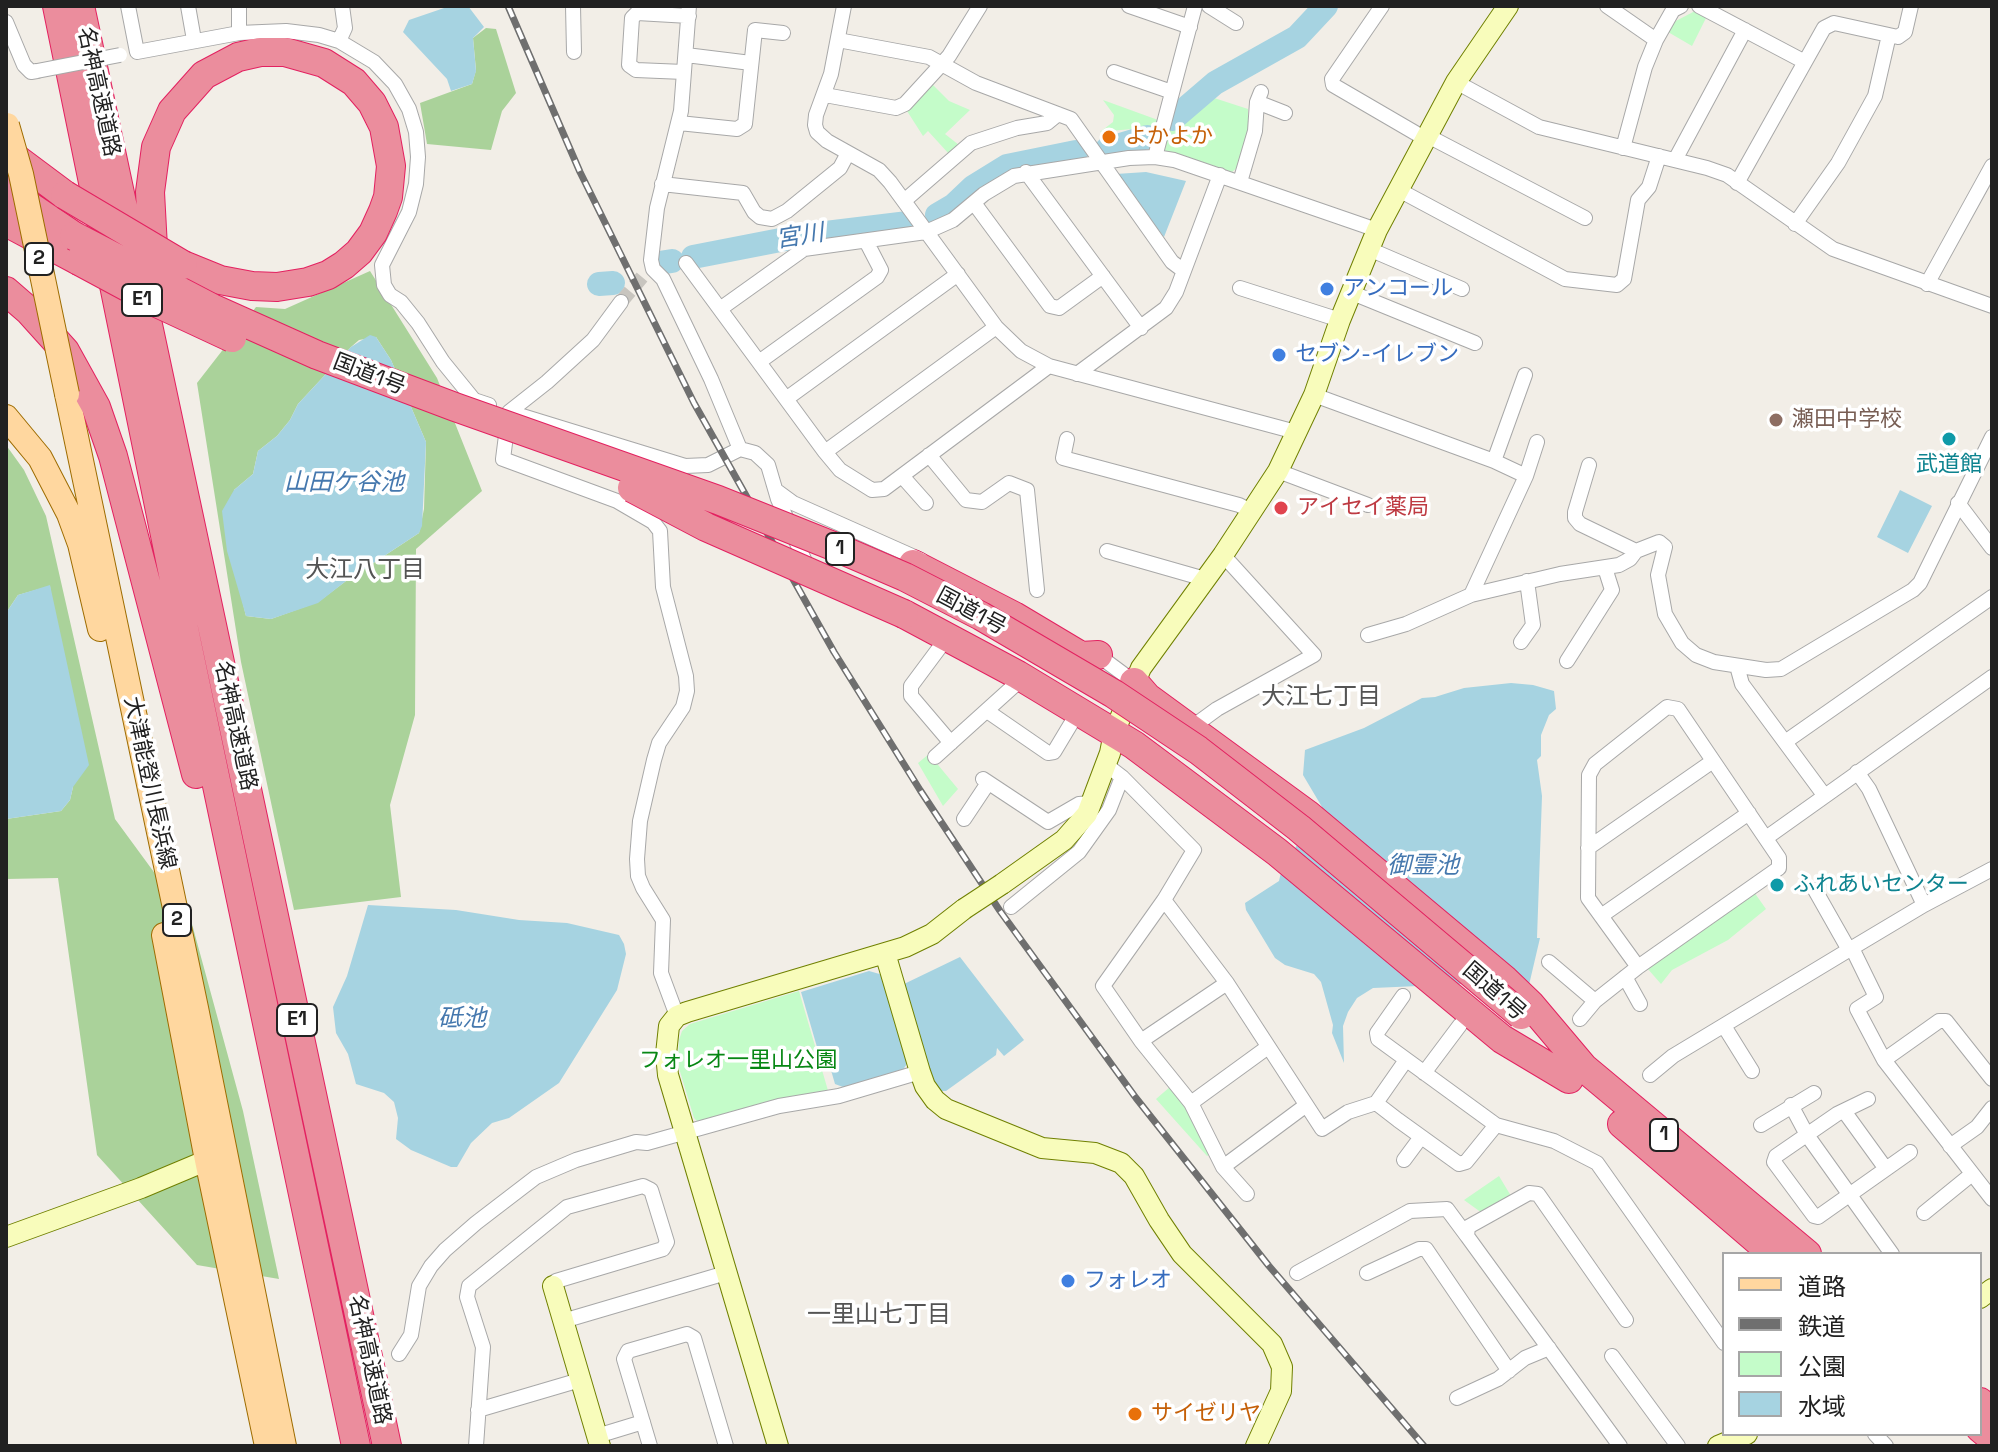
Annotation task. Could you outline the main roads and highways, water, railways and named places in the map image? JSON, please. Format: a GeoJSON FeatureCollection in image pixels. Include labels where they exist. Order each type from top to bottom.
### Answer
{"type":"FeatureCollection","features":[{"type":"Feature","properties":{"kind":"highway","name":"名神高速道路"},"geometry":{"type":"LineString","coordinates":[[57,6],[356,1446]]}},
{"type":"Feature","properties":{"kind":"highway","name":"名神高速道路"},"geometry":{"type":"LineString","coordinates":[[80,6],[387,1446]]}},
{"type":"Feature","properties":{"kind":"highway"},"geometry":{"type":"LineString","coordinates":[[6,133],[65,195],[183,265],[239,284],[290,286],[328,275],[344,265],[373,233],[388,197],[391,166],[387,139],[378,115],[354,82],[335,68],[299,54],[272,51],[238,57],[213,69],[187,91],[166,120],[156,147],[150,192],[153,262],[206,595]]}},
{"type":"Feature","properties":{"kind":"highway","name":"国道1号"},"geometry":{"type":"LineString","coordinates":[[9,205],[68,247],[194,321],[301,367],[624,494],[770,538],[897,594],[973,632],[1104,708],[1255,815],[1804,1252]]}},
{"type":"Feature","properties":{"kind":"highway","name":"国道1号"},"geometry":{"type":"LineString","coordinates":[[68,247],[317,355],[455,407],[619,455],[905,577],[981,616],[1078,672],[1198,750],[1277,810],[1516,1022]]}},
{"type":"Feature","properties":{"kind":"highway"},"geometry":{"type":"LineString","coordinates":[[6,291],[47,329],[76,367],[77,391]]}},
{"type":"Feature","properties":{"kind":"highway"},"geometry":{"type":"LineString","coordinates":[[6,308],[48,339],[113,456],[237,939],[296,1154]]}},
{"type":"Feature","properties":{"kind":"highway"},"geometry":{"type":"LineString","coordinates":[[619,455],[720,486],[819,523],[913,564],[1014,616],[1081,656],[1098,655]]}},
{"type":"Feature","properties":{"kind":"highway"},"geometry":{"type":"LineString","coordinates":[[624,494],[904,614],[1018,675],[1110,730],[1209,798],[1277,852],[1516,1022]]}},
{"type":"Feature","properties":{"kind":"highway"},"geometry":{"type":"LineString","coordinates":[[1134,682],[1147,697],[1307,814],[1494,970],[1516,1022]]}},
{"type":"Feature","properties":{"kind":"highway","name":"国道1号"},"geometry":{"type":"LineString","coordinates":[[1577,1073],[1771,1252]]}},
{"type":"Feature","properties":{"kind":"highway"},"geometry":{"type":"LineString","coordinates":[[1982,1408],[1988,1428]]}},
{"type":"Feature","properties":{"kind":"main road","name":"大津能登川長浜線"},"geometry":{"type":"LineString","coordinates":[[6,133],[21,174],[77,391],[212,1155],[216,1206],[267,1446]]}},
{"type":"Feature","properties":{"kind":"main road","name":"大津能登川長浜線"},"geometry":{"type":"LineString","coordinates":[[6,417],[40,458],[55,484],[80,544],[212,1155],[284,1446]]}},
{"type":"Feature","properties":{"kind":"water"},"geometry":{"type":"Polygon","coordinates":[[[450,6],[468,6],[484,27],[473,38],[476,71],[472,84],[451,91],[447,79],[403,32],[409,20],[450,6]]]}},
{"type":"Feature","properties":{"kind":"water"},"geometry":{"type":"Polygon","coordinates":[[[1146,172],[1186,181],[1164,237],[1116,174],[1146,172]]]}},
{"type":"Feature","properties":{"kind":"water","name":"山田ケ谷池"},"geometry":{"type":"Polygon","coordinates":[[[370,335],[376,337],[391,360],[426,442],[422,526],[419,533],[318,603],[271,619],[246,616],[227,551],[222,511],[234,490],[253,474],[258,451],[277,436],[298,404],[351,347],[370,335]]]}},
{"type":"Feature","properties":{"kind":"water"},"geometry":{"type":"Polygon","coordinates":[[[1900,490],[1932,506],[1908,553],[1877,537],[1900,490]]]}},
{"type":"Feature","properties":{"kind":"water"},"geometry":{"type":"Polygon","coordinates":[[[50,585],[89,765],[61,811],[6,819],[6,613],[18,595],[50,585]]]}},
{"type":"Feature","properties":{"kind":"water","name":"御霊池"},"geometry":{"type":"Polygon","coordinates":[[[1511,683],[1554,691],[1556,709],[1549,715],[1541,735],[1541,756],[1537,760],[1542,796],[1537,938],[1540,938],[1529,985],[1421,982],[1418,986],[1373,988],[1357,998],[1348,1012],[1343,1026],[1344,1063],[1332,1033],[1333,1025],[1321,982],[1314,974],[1285,965],[1275,958],[1246,910],[1245,903],[1279,881],[1282,868],[1322,807],[1303,775],[1305,750],[1364,728],[1422,698],[1464,688],[1511,683]]]}},
{"type":"Feature","properties":{"kind":"water","name":"砥池"},"geometry":{"type":"Polygon","coordinates":[[[368,905],[456,910],[519,920],[567,923],[619,935],[624,944],[626,954],[617,990],[559,1083],[509,1118],[492,1123],[471,1143],[457,1167],[411,1150],[396,1139],[398,1118],[394,1102],[384,1093],[356,1084],[348,1054],[336,1033],[333,1007],[347,976],[368,905]]]}},
{"type":"Feature","properties":{"kind":"water"},"geometry":{"type":"Polygon","coordinates":[[[960,957],[1024,1040],[1004,1056],[997,1048],[996,1055],[946,1091],[940,1091],[933,1080],[904,984],[960,957]]]}},
{"type":"Feature","properties":{"kind":"water"},"geometry":{"type":"Polygon","coordinates":[[[869,971],[883,975],[908,1062],[903,1070],[843,1087],[835,1084],[824,1046],[817,1047],[801,992],[869,971]]]}},
{"type":"Feature","properties":{"kind":"waterway","name":"宮川"},"geometry":{"type":"LineString","coordinates":[[1173,119],[1215,83],[1297,37],[1326,6]]}},
{"type":"Feature","properties":{"kind":"waterway","name":"宮川"},"geometry":{"type":"LineString","coordinates":[[1107,149],[1147,137]]}},
{"type":"Feature","properties":{"kind":"waterway","name":"宮川"},"geometry":{"type":"LineString","coordinates":[[937,215],[1007,166],[1076,152]]}},
{"type":"Feature","properties":{"kind":"waterway","name":"宮川"},"geometry":{"type":"LineString","coordinates":[[693,257],[801,236],[908,223]]}},
{"type":"Feature","properties":{"kind":"waterway","name":"宮川"},"geometry":{"type":"LineString","coordinates":[[659,263],[672,261]]}},
{"type":"Feature","properties":{"kind":"waterway","name":"宮川"},"geometry":{"type":"LineString","coordinates":[[599,284],[613,283]]}},
{"type":"Feature","properties":{"kind":"tunnel"},"geometry":{"type":"LineString","coordinates":[[621,302],[642,277]]}},
{"type":"Feature","properties":{"kind":"railway"},"geometry":{"type":"LineString","coordinates":[[508,6],[580,172],[694,403],[834,652],[920,790],[1000,911],[1136,1098],[1269,1266],[1424,1446]]}},
{"type":"Feature","properties":{"kind":"place","name":"よかよか"},"geometry":{"type":"Point","coordinates":[1109,137]}},
{"type":"Feature","properties":{"kind":"place","name":"アンコール"},"geometry":{"type":"Point","coordinates":[1327,289]}},
{"type":"Feature","properties":{"kind":"place","name":"セブン-イレブン"},"geometry":{"type":"Point","coordinates":[1279,355]}},
{"type":"Feature","properties":{"kind":"place","name":"瀬田中学校"},"geometry":{"type":"Point","coordinates":[1776,420]}},
{"type":"Feature","properties":{"kind":"place","name":"武道館"},"geometry":{"type":"Point","coordinates":[1949,439]}},
{"type":"Feature","properties":{"kind":"place","name":"アイセイ薬局"},"geometry":{"type":"Point","coordinates":[1281,508]}},
{"type":"Feature","properties":{"kind":"place","name":"ふれあいセンター"},"geometry":{"type":"Point","coordinates":[1777,885]}},
{"type":"Feature","properties":{"kind":"place","name":"フォレオ"},"geometry":{"type":"Point","coordinates":[1068,1281]}},
{"type":"Feature","properties":{"kind":"place","name":"サイゼリヤ"},"geometry":{"type":"Point","coordinates":[1135,1414]}},
{"type":"Feature","properties":{"kind":"district","name":"大江八丁目"},"geometry":{"type":"Point","coordinates":[365,570]}},
{"type":"Feature","properties":{"kind":"district","name":"大江七丁目"},"geometry":{"type":"Point","coordinates":[1321,697]}},
{"type":"Feature","properties":{"kind":"district","name":"一里山七丁目"},"geometry":{"type":"Point","coordinates":[879,1315]}},
{"type":"Feature","properties":{"kind":"park label","name":"フォレオ一里山公園"},"geometry":{"type":"Point","coordinates":[738,1061]}}]}
